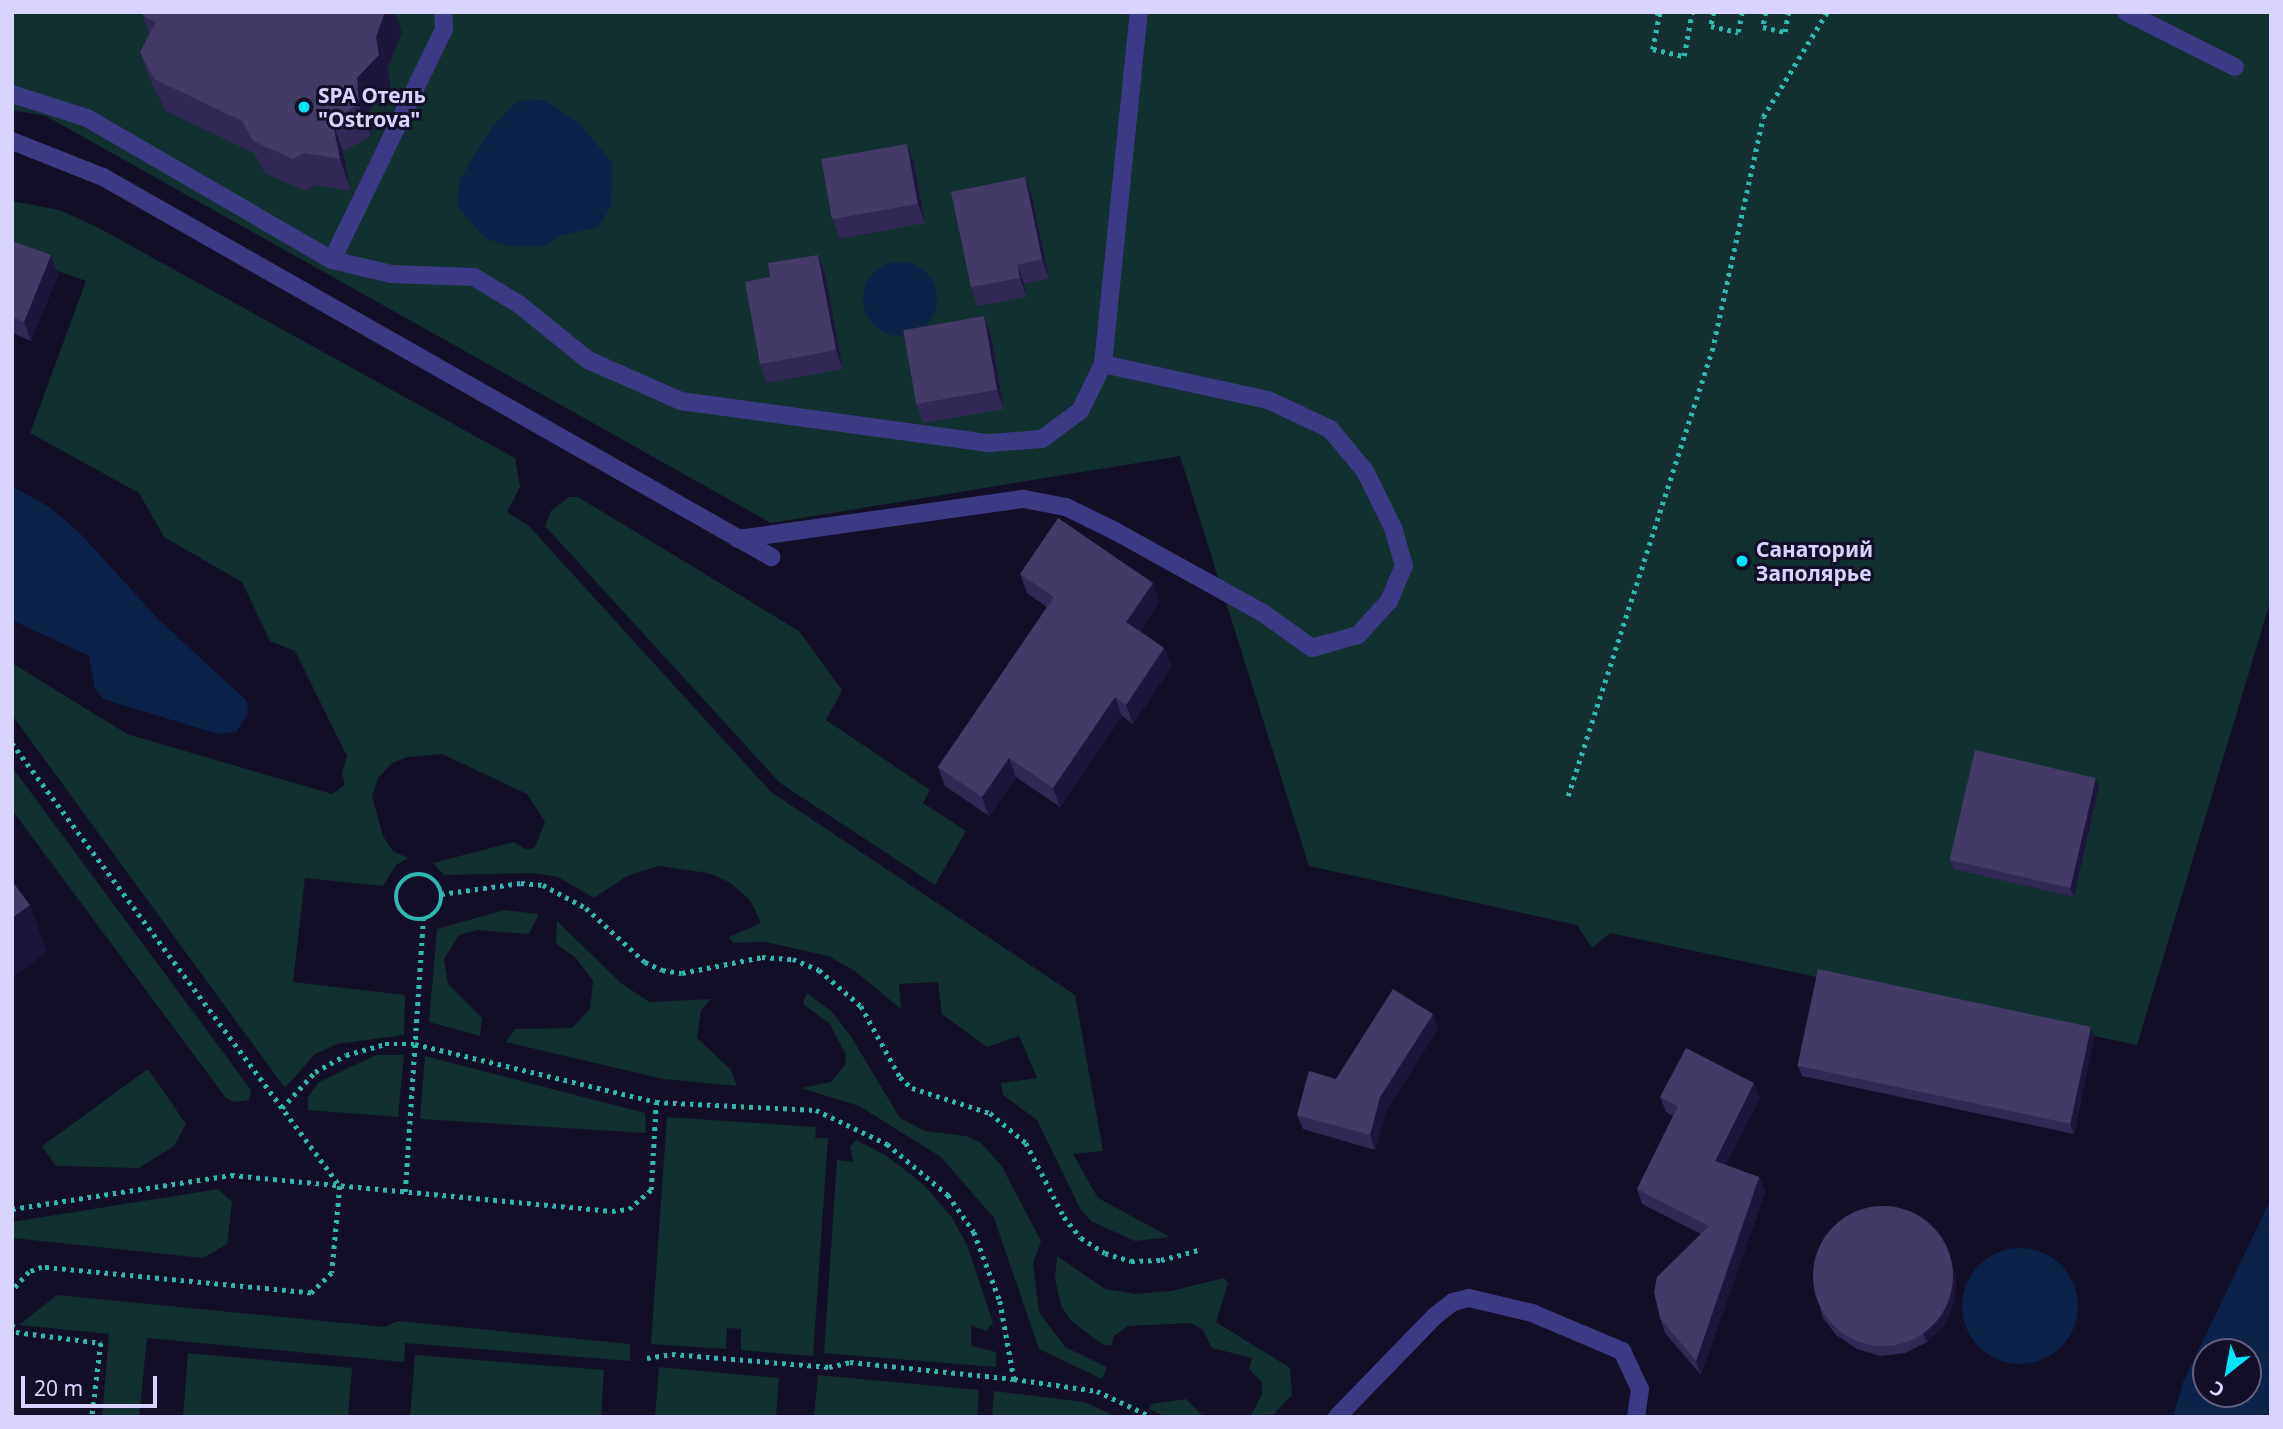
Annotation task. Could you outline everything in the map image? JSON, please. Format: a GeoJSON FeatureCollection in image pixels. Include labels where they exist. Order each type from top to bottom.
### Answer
{"type":"FeatureCollection","features":[{"type":"Feature","properties":{"kind":"lane"},"geometry":{"type":"LineString","coordinates":[[332,260],[444,29],[443,12]]}},
{"type":"Feature","properties":{"kind":"lane"},"geometry":{"type":"LineString","coordinates":[[12,94],[87,118],[332,260],[391,274],[474,277],[520,305],[588,360],[681,401],[975,441],[1042,439],[1080,411],[1103,364],[1139,12]]}},
{"type":"Feature","properties":{"kind":"lane"},"geometry":{"type":"LineString","coordinates":[[2126,12],[2235,67]]}},
{"type":"Feature","properties":{"kind":"lane"},"geometry":{"type":"LineString","coordinates":[[12,141],[103,177],[771,557]]}},
{"type":"Feature","properties":{"kind":"lane"},"geometry":{"type":"LineString","coordinates":[[738,539],[1024,499],[1066,507],[1115,531],[1263,613],[1312,648],[1358,635],[1389,601],[1404,566],[1394,530],[1364,471],[1331,429],[1268,400],[1103,364]]}},
{"type":"Feature","properties":{"kind":"lane"},"geometry":{"type":"LineString","coordinates":[[1337,1417],[1434,1317],[1453,1302],[1469,1298],[1532,1313],[1622,1351],[1640,1389],[1636,1417]]}},
{"type":"Feature","properties":{"kind":"path"},"geometry":{"type":"LineString","coordinates":[[1655,12],[1660,13],[1653,49],[1684,55],[1692,12]]}},
{"type":"Feature","properties":{"kind":"path"},"geometry":{"type":"LineString","coordinates":[[1714,12],[1711,26],[1738,32],[1742,12]]}},
{"type":"Feature","properties":{"kind":"path"},"geometry":{"type":"LineString","coordinates":[[1766,12],[1763,27],[1785,32],[1788,12]]}},
{"type":"Feature","properties":{"kind":"path"},"geometry":{"type":"LineString","coordinates":[[1568,796],[1712,351],[1763,117],[1827,12]]}},
{"type":"Feature","properties":{"kind":"path"},"geometry":{"type":"LineString","coordinates":[[12,743],[340,1186],[332,1273],[311,1293],[42,1267],[29,1272],[12,1291]]}},
{"type":"Feature","properties":{"kind":"path"},"geometry":{"type":"LineString","coordinates":[[425,874],[438,883],[441,894],[436,912],[423,919],[409,917],[398,907],[396,892],[402,880],[425,874]]}},
{"type":"Feature","properties":{"kind":"path"},"geometry":{"type":"LineString","coordinates":[[441,894],[521,883],[543,885],[586,908],[645,962],[662,970],[682,973],[762,957],[793,960],[819,970],[861,1006],[900,1077],[912,1088],[989,1114],[1026,1143],[1064,1217],[1081,1238],[1105,1253],[1130,1261],[1161,1260],[1199,1250]]}},
{"type":"Feature","properties":{"kind":"path"},"geometry":{"type":"LineString","coordinates":[[405,1192],[423,919]]}},
{"type":"Feature","properties":{"kind":"path"},"geometry":{"type":"LineString","coordinates":[[282,1108],[315,1072],[346,1055],[385,1044],[415,1044],[656,1102],[816,1111],[853,1125],[913,1162],[948,1195],[974,1232],[1000,1301],[1014,1379]]}},
{"type":"Feature","properties":{"kind":"path"},"geometry":{"type":"LineString","coordinates":[[12,1209],[232,1175],[612,1211],[629,1209],[651,1190],[656,1102]]}},
{"type":"Feature","properties":{"kind":"path"},"geometry":{"type":"LineString","coordinates":[[12,1324],[16,1332],[101,1343],[92,1417]]}},
{"type":"Feature","properties":{"kind":"path"},"geometry":{"type":"LineString","coordinates":[[647,1358],[672,1353],[829,1367],[850,1362],[1014,1379],[1097,1391],[1152,1417]]}},
{"type":"Feature","properties":{"kind":"green space","name":"Санаторий Заполярье"},"geometry":{"type":"Polygon","coordinates":[[[12,12],[2271,12],[2271,599],[2137,1045],[1610,933],[1592,948],[1577,925],[1309,866],[1180,456],[771,523],[46,116],[12,110],[12,12]]]}},
{"type":"Feature","properties":{"kind":"green space"},"geometry":{"type":"Polygon","coordinates":[[[12,201],[59,210],[97,227],[515,458],[520,487],[507,512],[529,526],[771,792],[1075,995],[1103,1151],[1073,1154],[1098,1198],[1170,1237],[1135,1241],[1091,1221],[1080,1208],[1037,1120],[1003,1095],[1001,1083],[1037,1078],[1019,1036],[987,1047],[942,1014],[938,982],[899,984],[901,1009],[855,971],[828,956],[766,942],[733,943],[729,937],[761,923],[750,900],[729,882],[708,873],[658,866],[627,876],[594,898],[558,877],[532,873],[444,875],[433,863],[514,842],[527,850],[535,847],[545,822],[527,794],[442,754],[407,757],[391,764],[378,778],[372,796],[383,836],[393,851],[408,858],[396,865],[383,886],[305,878],[293,982],[405,995],[404,1035],[337,1044],[315,1054],[285,1088],[12,715],[12,663],[127,734],[332,794],[345,785],[342,773],[347,756],[295,651],[270,641],[242,582],[164,537],[139,493],[30,433],[86,281],[12,255],[12,201]]]}},
{"type":"Feature","properties":{"kind":"green space"},"geometry":{"type":"Polygon","coordinates":[[[569,497],[578,497],[799,631],[842,690],[826,720],[930,790],[923,803],[966,831],[935,885],[780,783],[545,526],[551,511],[569,497]]]}},
{"type":"Feature","properties":{"kind":"green space"},"geometry":{"type":"Polygon","coordinates":[[[12,767],[251,1090],[249,1100],[234,1102],[226,1098],[12,810],[12,767]]]}},
{"type":"Feature","properties":{"kind":"green space"},"geometry":{"type":"Polygon","coordinates":[[[504,910],[539,914],[529,934],[477,930],[459,935],[444,959],[448,984],[482,1018],[480,1036],[429,1022],[437,929],[504,910]]]}},
{"type":"Feature","properties":{"kind":"green space"},"geometry":{"type":"Polygon","coordinates":[[[557,921],[621,983],[649,1002],[711,999],[701,1010],[697,1038],[731,1070],[737,1086],[663,1079],[506,1042],[515,1029],[572,1028],[590,1009],[593,981],[576,958],[556,944],[557,921]]]}},
{"type":"Feature","properties":{"kind":"green space"},"geometry":{"type":"Polygon","coordinates":[[[807,993],[832,1012],[850,1035],[900,1118],[925,1131],[966,1136],[980,1142],[1001,1165],[1041,1241],[1033,1263],[1039,1312],[1065,1347],[1107,1367],[1102,1379],[1039,1349],[994,1218],[941,1157],[859,1106],[801,1088],[831,1082],[845,1065],[846,1055],[830,1024],[803,1004],[807,993]]]}},
{"type":"Feature","properties":{"kind":"green space"},"geometry":{"type":"Polygon","coordinates":[[[376,1055],[404,1055],[398,1117],[308,1110],[308,1097],[319,1082],[376,1055]]]}},
{"type":"Feature","properties":{"kind":"green space"},"geometry":{"type":"Polygon","coordinates":[[[425,1056],[645,1113],[646,1133],[420,1119],[425,1056]]]}},
{"type":"Feature","properties":{"kind":"green space"},"geometry":{"type":"Polygon","coordinates":[[[148,1069],[186,1124],[174,1146],[139,1168],[56,1166],[42,1146],[148,1069]]]}},
{"type":"Feature","properties":{"kind":"green space"},"geometry":{"type":"Polygon","coordinates":[[[667,1117],[816,1127],[815,1138],[828,1138],[813,1356],[741,1350],[741,1329],[727,1328],[726,1349],[651,1344],[667,1117]]]}},
{"type":"Feature","properties":{"kind":"green space"},"geometry":{"type":"Polygon","coordinates":[[[856,1140],[887,1156],[924,1185],[951,1216],[967,1245],[993,1323],[986,1331],[971,1325],[971,1346],[996,1352],[996,1367],[824,1353],[837,1160],[853,1162],[850,1147],[856,1140]]]}},
{"type":"Feature","properties":{"kind":"green space"},"geometry":{"type":"Polygon","coordinates":[[[218,1189],[232,1202],[227,1244],[203,1258],[12,1238],[12,1222],[218,1189]]]}},
{"type":"Feature","properties":{"kind":"green space"},"geometry":{"type":"Polygon","coordinates":[[[1057,1256],[1105,1289],[1135,1294],[1171,1291],[1224,1278],[1228,1283],[1216,1322],[1290,1368],[1292,1395],[1274,1414],[1250,1417],[1262,1394],[1262,1382],[1249,1369],[1252,1358],[1212,1348],[1202,1329],[1191,1323],[1128,1326],[1114,1336],[1111,1346],[1102,1344],[1070,1320],[1061,1305],[1055,1279],[1057,1256]]]}},
{"type":"Feature","properties":{"kind":"green space"},"geometry":{"type":"Polygon","coordinates":[[[57,1295],[385,1327],[398,1321],[630,1344],[630,1361],[405,1343],[404,1362],[147,1338],[139,1417],[102,1417],[109,1334],[19,1325],[57,1295]]]}},
{"type":"Feature","properties":{"kind":"green space"},"geometry":{"type":"Polygon","coordinates":[[[188,1353],[352,1368],[348,1417],[183,1417],[188,1353]]]}},
{"type":"Feature","properties":{"kind":"green space"},"geometry":{"type":"Polygon","coordinates":[[[415,1355],[604,1370],[601,1417],[410,1417],[415,1355]]]}},
{"type":"Feature","properties":{"kind":"green space"},"geometry":{"type":"Polygon","coordinates":[[[659,1367],[779,1378],[776,1417],[655,1417],[659,1367]]]}},
{"type":"Feature","properties":{"kind":"green space"},"geometry":{"type":"Polygon","coordinates":[[[818,1375],[979,1390],[977,1417],[814,1417],[818,1375]]]}},
{"type":"Feature","properties":{"kind":"green space"},"geometry":{"type":"Polygon","coordinates":[[[994,1391],[1084,1402],[1118,1417],[992,1417],[994,1391]]]}},
{"type":"Feature","properties":{"kind":"green space"},"geometry":{"type":"Polygon","coordinates":[[[1186,1399],[1204,1417],[1167,1417],[1149,1409],[1151,1404],[1186,1399]]]}},
{"type":"Feature","properties":{"kind":"water"},"geometry":{"type":"Polygon","coordinates":[[[545,100],[578,122],[612,162],[611,207],[598,227],[559,236],[547,246],[508,246],[485,238],[457,206],[460,179],[494,125],[518,101],[545,100]]]}},
{"type":"Feature","properties":{"kind":"water"},"geometry":{"type":"Polygon","coordinates":[[[900,262],[914,265],[926,273],[934,285],[937,299],[934,313],[926,325],[914,333],[900,336],[886,333],[874,325],[866,313],[863,299],[866,285],[874,273],[886,265],[900,262]]]}},
{"type":"Feature","properties":{"kind":"water"},"geometry":{"type":"Polygon","coordinates":[[[12,486],[49,507],[78,531],[158,619],[247,701],[248,713],[236,732],[218,734],[103,699],[95,689],[89,656],[12,620],[12,486]]]}},
{"type":"Feature","properties":{"kind":"water"},"geometry":{"type":"Polygon","coordinates":[[[2271,1199],[2271,1417],[2173,1417],[2183,1382],[2192,1363],[2192,1408],[2262,1408],[2262,1338],[2204,1338],[2271,1199]]]}},
{"type":"Feature","properties":{"kind":"water"},"geometry":{"type":"Polygon","coordinates":[[[2020,1248],[2042,1253],[2061,1265],[2073,1284],[2078,1306],[2073,1328],[2061,1347],[2042,1359],[2020,1364],[1998,1359],[1979,1347],[1967,1328],[1962,1306],[1967,1284],[1979,1265],[1998,1253],[2020,1248]]]}},
{"type":"Feature","properties":{"kind":"building","name":"SPA Отель \"Ostrova\""},"geometry":{"type":"Polygon","coordinates":[[[144,12],[385,12],[376,37],[379,55],[357,78],[359,104],[332,120],[340,159],[304,153],[293,159],[253,141],[242,121],[154,79],[140,52],[156,22],[143,16],[144,12]]]}},
{"type":"Feature","properties":{"kind":"building"},"geometry":{"type":"Polygon","coordinates":[[[907,144],[918,204],[832,219],[821,159],[907,144]]]}},
{"type":"Feature","properties":{"kind":"building"},"geometry":{"type":"Polygon","coordinates":[[[1025,177],[1042,259],[1017,265],[1020,278],[971,287],[951,192],[1025,177]]]}},
{"type":"Feature","properties":{"kind":"building"},"geometry":{"type":"Polygon","coordinates":[[[12,241],[51,255],[24,322],[12,317],[12,241]]]}},
{"type":"Feature","properties":{"kind":"building"},"geometry":{"type":"Polygon","coordinates":[[[818,255],[836,350],[760,364],[745,282],[770,277],[768,263],[818,255]]]}},
{"type":"Feature","properties":{"kind":"building"},"geometry":{"type":"Polygon","coordinates":[[[984,316],[997,390],[916,404],[903,330],[984,316]]]}},
{"type":"Feature","properties":{"kind":"building"},"geometry":{"type":"Polygon","coordinates":[[[1058,518],[1153,583],[1126,622],[1164,648],[1126,705],[1115,697],[1053,788],[1009,758],[982,797],[938,767],[1054,597],[1020,574],[1058,518]]]}},
{"type":"Feature","properties":{"kind":"building"},"geometry":{"type":"Polygon","coordinates":[[[1975,750],[2096,778],[2070,888],[1950,860],[1975,750]]]}},
{"type":"Feature","properties":{"kind":"building"},"geometry":{"type":"Polygon","coordinates":[[[12,881],[30,905],[12,918],[12,881]]]}},
{"type":"Feature","properties":{"kind":"building"},"geometry":{"type":"Polygon","coordinates":[[[1818,969],[2091,1027],[2070,1124],[1797,1066],[1818,969]]]}},
{"type":"Feature","properties":{"kind":"building"},"geometry":{"type":"Polygon","coordinates":[[[1393,989],[1433,1014],[1380,1097],[1370,1135],[1297,1115],[1309,1071],[1336,1079],[1393,989]]]}},
{"type":"Feature","properties":{"kind":"building"},"geometry":{"type":"Polygon","coordinates":[[[1686,1048],[1754,1083],[1715,1161],[1759,1177],[1696,1361],[1660,1318],[1654,1292],[1657,1277],[1709,1226],[1637,1189],[1678,1106],[1660,1097],[1686,1048]]]}},
{"type":"Feature","properties":{"kind":"building"},"geometry":{"type":"Polygon","coordinates":[[[1883,1206],[1910,1212],[1932,1227],[1947,1249],[1953,1276],[1947,1303],[1932,1325],[1910,1340],[1883,1346],[1856,1340],[1834,1325],[1819,1303],[1813,1276],[1819,1249],[1834,1227],[1856,1212],[1883,1206]]]}},
{"type":"Feature","properties":{"kind":"place","name":"SPA Отель \"Ostrova\""},"geometry":{"type":"Point","coordinates":[304,107]}},
{"type":"Feature","properties":{"kind":"place","name":"Санаторий Заполярье"},"geometry":{"type":"Point","coordinates":[1742,561]}}]}
